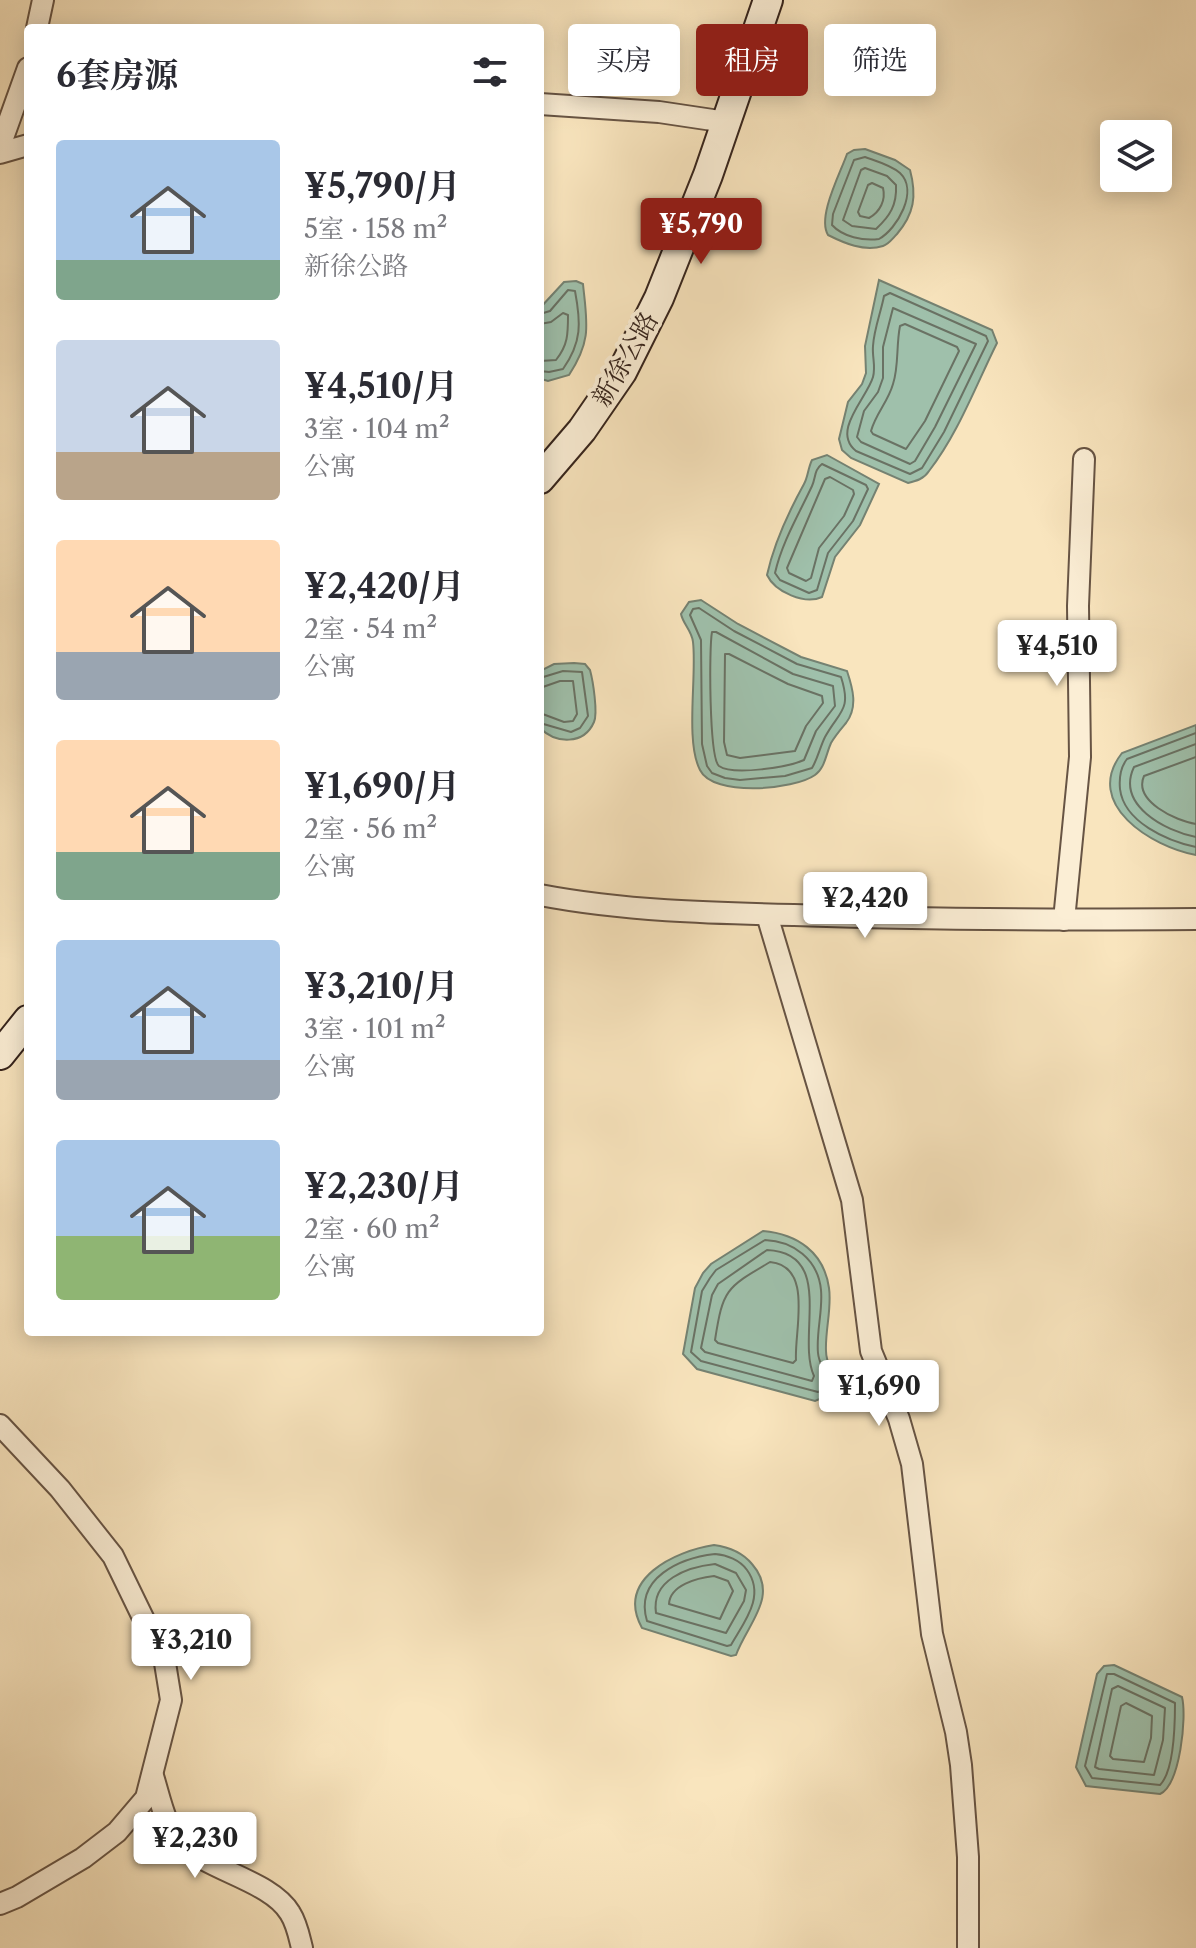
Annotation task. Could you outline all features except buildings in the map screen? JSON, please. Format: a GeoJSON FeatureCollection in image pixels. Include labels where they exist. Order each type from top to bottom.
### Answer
{"type":"FeatureCollection","features":[{"type":"Feature","properties":{"kind":"main road","name":"新徐公路"},"geometry":{"type":"LineString","coordinates":[[544,474],[582,430],[622,372],[677,258],[768,0]]}},
{"type":"Feature","properties":{"kind":"main road"},"geometry":{"type":"LineString","coordinates":[[0,1055],[24,1025]]}},
{"type":"Feature","properties":{"kind":"street"},"geometry":{"type":"LineString","coordinates":[[38,24],[43,0]]}},
{"type":"Feature","properties":{"kind":"street"},"geometry":{"type":"LineString","coordinates":[[0,146],[24,79]]}},
{"type":"Feature","properties":{"kind":"street"},"geometry":{"type":"LineString","coordinates":[[544,104],[659,112],[726,122]]}},
{"type":"Feature","properties":{"kind":"street"},"geometry":{"type":"LineString","coordinates":[[0,153],[24,146]]}},
{"type":"Feature","properties":{"kind":"street"},"geometry":{"type":"LineString","coordinates":[[1064,920],[1080,757],[1078,606],[1084,459]]}},
{"type":"Feature","properties":{"kind":"street"},"geometry":{"type":"LineString","coordinates":[[544,896],[634,909],[767,915],[961,921],[1196,919]]}},
{"type":"Feature","properties":{"kind":"street"},"geometry":{"type":"LineString","coordinates":[[767,915],[852,1200],[871,1351],[899,1419],[912,1464],[932,1634],[961,1765],[968,1857],[968,1948]]}},
{"type":"Feature","properties":{"kind":"street"},"geometry":{"type":"LineString","coordinates":[[0,1425],[60,1489],[113,1556],[165,1663],[171,1700],[146,1798],[117,1832],[83,1858],[0,1904]]}},
{"type":"Feature","properties":{"kind":"street"},"geometry":{"type":"LineString","coordinates":[[153,1776],[171,1831],[180,1843],[194,1855],[277,1898],[291,1914],[302,1948]]}},
{"type":"Feature","properties":{"kind":"water"},"geometry":{"type":"Polygon","coordinates":[[[865,149],[895,160],[910,170],[913,188],[910,212],[903,227],[889,243],[876,248],[841,241],[828,235],[825,227],[827,207],[847,154],[865,149]]]}},
{"type":"Feature","properties":{"kind":"water"},"geometry":{"type":"Polygon","coordinates":[[[879,280],[992,330],[997,343],[958,425],[939,457],[925,476],[908,483],[851,458],[842,450],[839,439],[848,402],[862,384],[866,373],[865,346],[879,280]]]}},
{"type":"Feature","properties":{"kind":"water"},"geometry":{"type":"Polygon","coordinates":[[[564,282],[583,284],[585,341],[569,375],[548,381],[544,380],[544,304],[564,282]]]}},
{"type":"Feature","properties":{"kind":"water"},"geometry":{"type":"Polygon","coordinates":[[[827,455],[879,484],[860,525],[835,557],[822,597],[799,598],[783,592],[767,575],[787,517],[812,460],[827,455]]]}},
{"type":"Feature","properties":{"kind":"water"},"geometry":{"type":"Polygon","coordinates":[[[701,600],[738,624],[801,657],[847,671],[852,691],[852,711],[815,775],[790,784],[754,788],[720,784],[708,779],[700,770],[692,726],[693,642],[681,614],[689,602],[701,600]]]}},
{"type":"Feature","properties":{"kind":"water"},"geometry":{"type":"Polygon","coordinates":[[[554,664],[585,664],[590,670],[595,718],[589,730],[577,738],[561,739],[544,731],[544,669],[554,664]]]}},
{"type":"Feature","properties":{"kind":"water"},"geometry":{"type":"Polygon","coordinates":[[[1196,725],[1196,855],[1160,843],[1143,833],[1116,806],[1110,789],[1112,772],[1122,753],[1196,725]]]}},
{"type":"Feature","properties":{"kind":"water"},"geometry":{"type":"Polygon","coordinates":[[[763,1231],[787,1236],[807,1247],[826,1275],[830,1296],[826,1351],[835,1387],[834,1393],[815,1401],[697,1369],[683,1354],[695,1288],[703,1273],[711,1264],[763,1231]]]}},
{"type":"Feature","properties":{"kind":"water"},"geometry":{"type":"Polygon","coordinates":[[[714,1545],[735,1551],[748,1560],[760,1576],[763,1587],[759,1610],[736,1655],[731,1656],[642,1628],[636,1611],[636,1595],[653,1570],[682,1554],[714,1545]]]}},
{"type":"Feature","properties":{"kind":"water"},"geometry":{"type":"Polygon","coordinates":[[[1114,1665],[1182,1697],[1183,1734],[1177,1765],[1173,1778],[1160,1794],[1086,1786],[1076,1767],[1097,1674],[1104,1666],[1114,1665]]]}}]}
